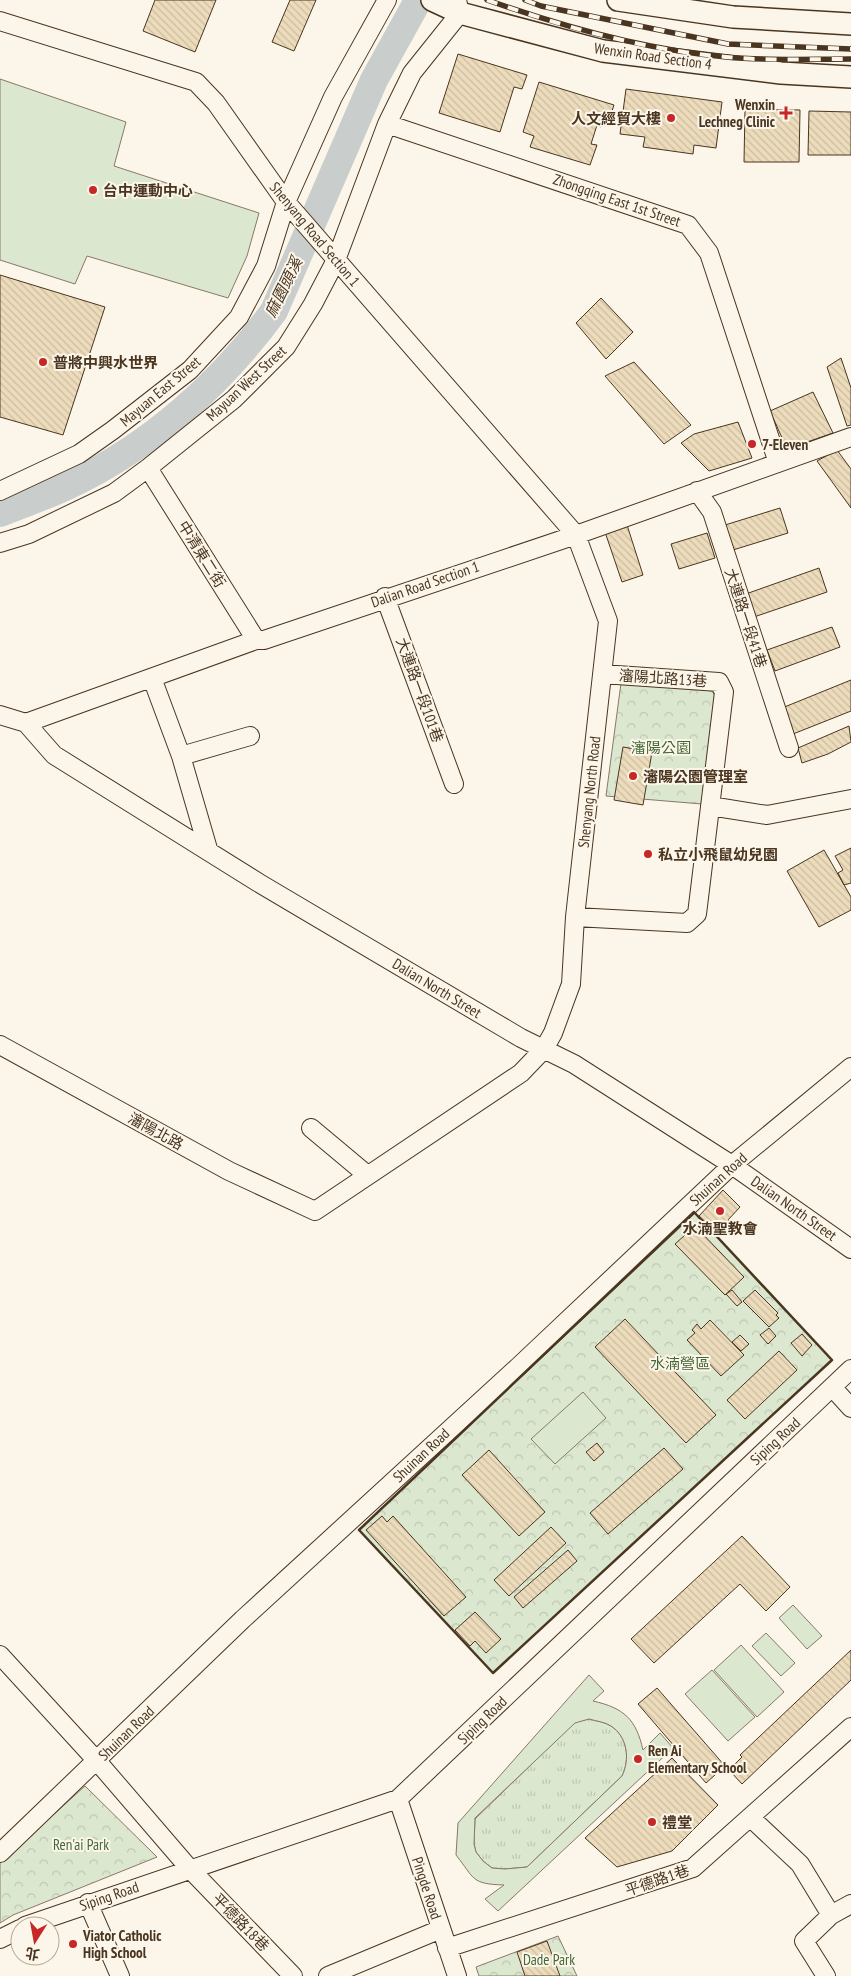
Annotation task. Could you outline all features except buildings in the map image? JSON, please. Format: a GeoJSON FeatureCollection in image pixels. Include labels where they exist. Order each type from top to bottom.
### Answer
{"type":"FeatureCollection","features":[{"type":"Feature","properties":{"kind":"main road","name":"Wenxin Road Section 4"},"geometry":{"type":"LineString","coordinates":[[432,0],[459,6],[603,51],[781,73],[851,77]]}},
{"type":"Feature","properties":{"kind":"main road"},"geometry":{"type":"LineString","coordinates":[[618,0],[733,17],[851,24]]}},
{"type":"Feature","properties":{"kind":"street","name":"Mayuan East Street"},"geometry":{"type":"LineString","coordinates":[[0,491],[79,454],[190,370],[239,317],[266,266],[286,202],[333,97],[387,0]]}},
{"type":"Feature","properties":{"kind":"street","name":"Mayuan West Street"},"geometry":{"type":"LineString","coordinates":[[0,543],[29,534],[114,493],[234,399],[286,347],[313,304],[331,253],[387,124],[412,73],[459,6]]}},
{"type":"Feature","properties":{"kind":"street","name":"Shenyang Road Section 1"},"geometry":{"type":"LineString","coordinates":[[0,21],[196,82],[216,104],[286,202],[576,535]]}},
{"type":"Feature","properties":{"kind":"street","name":"Zhongqing East 1st Street"},"geometry":{"type":"LineString","coordinates":[[387,124],[688,225],[709,253],[778,464]]}},
{"type":"Feature","properties":{"kind":"street","name":"Dalian Road Section 1"},"geometry":{"type":"LineString","coordinates":[[26,723],[256,640],[264,640],[385,597],[576,535],[851,437]]}},
{"type":"Feature","properties":{"kind":"street","name":"中清東二街"},"geometry":{"type":"LineString","coordinates":[[148,468],[256,640]]}},
{"type":"Feature","properties":{"kind":"street","name":"大連路一段41巷"},"geometry":{"type":"LineString","coordinates":[[697,491],[712,512],[790,748]]}},
{"type":"Feature","properties":{"kind":"street","name":"Shenyang North Road"},"geometry":{"type":"LineString","coordinates":[[315,1211],[366,1174],[521,1073],[544,1049],[558,1025],[571,984],[575,917],[608,621],[576,535]]}},
{"type":"Feature","properties":{"kind":"street","name":"大連路一段101巷"},"geometry":{"type":"LineString","coordinates":[[385,597],[454,784]]}},
{"type":"Feature","properties":{"kind":"street","name":"瀋陽北路13巷"},"geometry":{"type":"LineString","coordinates":[[575,917],[687,923],[697,914],[724,692],[719,682],[602,674]]}},
{"type":"Feature","properties":{"kind":"street"},"geometry":{"type":"LineString","coordinates":[[152,678],[181,756],[208,849]]}},
{"type":"Feature","properties":{"kind":"street"},"geometry":{"type":"LineString","coordinates":[[0,715],[26,723]]}},
{"type":"Feature","properties":{"kind":"street","name":"Dalian North Street"},"geometry":{"type":"LineString","coordinates":[[26,723],[54,754],[208,849],[259,883],[521,1038],[574,1064],[732,1165],[851,1249]]}},
{"type":"Feature","properties":{"kind":"street"},"geometry":{"type":"LineString","coordinates":[[181,756],[250,736]]}},
{"type":"Feature","properties":{"kind":"street"},"geometry":{"type":"LineString","coordinates":[[710,806],[767,815],[809,805],[851,799]]}},
{"type":"Feature","properties":{"kind":"street","name":"瀋陽北路"},"geometry":{"type":"LineString","coordinates":[[0,1045],[229,1171],[315,1211]]}},
{"type":"Feature","properties":{"kind":"street","name":"Shuinan Road"},"geometry":{"type":"LineString","coordinates":[[0,1853],[243,1619],[732,1165],[851,1067]]}},
{"type":"Feature","properties":{"kind":"street"},"geometry":{"type":"LineString","coordinates":[[312,1128],[366,1174]]}},
{"type":"Feature","properties":{"kind":"street","name":"Siping Road"},"geometry":{"type":"LineString","coordinates":[[52,1916],[189,1868],[398,1800],[851,1369]]}},
{"type":"Feature","properties":{"kind":"street"},"geometry":{"type":"LineString","coordinates":[[832,1387],[851,1408]]}},
{"type":"Feature","properties":{"kind":"street","name":"平德路18巷"},"geometry":{"type":"LineString","coordinates":[[0,1655],[97,1761],[189,1868],[293,1976]]}},
{"type":"Feature","properties":{"kind":"street","name":"平德路1巷"},"geometry":{"type":"LineString","coordinates":[[447,1948],[693,1868],[851,1727]]}},
{"type":"Feature","properties":{"kind":"street","name":"Pingde Road"},"geometry":{"type":"LineString","coordinates":[[398,1800],[457,1976]]}},
{"type":"Feature","properties":{"kind":"street"},"geometry":{"type":"LineString","coordinates":[[751,1818],[800,1864],[831,1915]]}},
{"type":"Feature","properties":{"kind":"street"},"geometry":{"type":"LineString","coordinates":[[88,1903],[120,1976]]}},
{"type":"Feature","properties":{"kind":"street"},"geometry":{"type":"LineString","coordinates":[[826,1976],[804,1941],[831,1915],[851,1904]]}},
{"type":"Feature","properties":{"kind":"street"},"geometry":{"type":"LineString","coordinates":[[328,1976],[441,1929]]}},
{"type":"Feature","properties":{"kind":"green space","name":"台中運動中心"},"geometry":{"type":"Polygon","coordinates":[[[0,79],[126,122],[114,166],[259,213],[247,256],[228,298],[87,256],[75,284],[0,260],[0,79]]]}},
{"type":"Feature","properties":{"kind":"green space","name":"瀋陽公園"},"geometry":{"type":"Polygon","coordinates":[[[626,678],[712,691],[717,699],[702,804],[606,796],[621,683],[626,678]]]}},
{"type":"Feature","properties":{"kind":"green space","name":"水湳營區"},"geometry":{"type":"Polygon","coordinates":[[[694,1212],[832,1360],[493,1673],[359,1530],[694,1212]]]}},
{"type":"Feature","properties":{"kind":"green space"},"geometry":{"type":"Polygon","coordinates":[[[583,1392],[606,1418],[555,1464],[531,1439],[583,1392]]]}},
{"type":"Feature","properties":{"kind":"green space"},"geometry":{"type":"Polygon","coordinates":[[[793,1605],[822,1636],[807,1649],[779,1618],[793,1605]]]}},
{"type":"Feature","properties":{"kind":"green space"},"geometry":{"type":"Polygon","coordinates":[[[766,1633],[795,1663],[781,1676],[752,1646],[766,1633]]]}},
{"type":"Feature","properties":{"kind":"green space"},"geometry":{"type":"Polygon","coordinates":[[[741,1645],[784,1692],[757,1717],[714,1670],[741,1645]]]}},
{"type":"Feature","properties":{"kind":"green space"},"geometry":{"type":"Polygon","coordinates":[[[712,1670],[755,1717],[728,1741],[685,1694],[712,1670]]]}},
{"type":"Feature","properties":{"kind":"green space"},"geometry":{"type":"Polygon","coordinates":[[[589,1675],[604,1691],[593,1701],[621,1711],[637,1730],[643,1750],[660,1733],[673,1748],[498,1911],[485,1899],[504,1885],[479,1881],[467,1870],[456,1855],[458,1823],[589,1675]],[[589,1719],[575,1723],[475,1818],[474,1844],[476,1852],[492,1868],[527,1867],[622,1776],[627,1756],[621,1736],[609,1725],[589,1719]]]}},
{"type":"Feature","properties":{"kind":"green space"},"geometry":{"type":"Polygon","coordinates":[[[589,1719],[609,1725],[621,1736],[627,1756],[622,1776],[527,1867],[492,1868],[476,1852],[474,1844],[475,1819],[575,1722],[589,1719]]]}},
{"type":"Feature","properties":{"kind":"green space","name":"Ren'ai Park"},"geometry":{"type":"Polygon","coordinates":[[[85,1786],[157,1857],[10,1916],[0,1923],[0,1863],[85,1786]]]}},
{"type":"Feature","properties":{"kind":"green space","name":"Dade Park"},"geometry":{"type":"Polygon","coordinates":[[[558,1936],[577,1976],[479,1976],[476,1967],[558,1936]]]}},
{"type":"Feature","properties":{"kind":"waterway","name":"麻園頭溪"},"geometry":{"type":"LineString","coordinates":[[0,513],[67,486],[98,470],[155,433],[207,388],[253,338],[274,311],[374,80],[415,6]]}},
{"type":"Feature","properties":{"kind":"railway"},"geometry":{"type":"LineString","coordinates":[[487,0],[575,28],[665,49],[741,58],[851,59]]}},
{"type":"Feature","properties":{"kind":"railway"},"geometry":{"type":"LineString","coordinates":[[525,0],[541,6],[728,44],[851,49]]}},
{"type":"Feature","properties":{"kind":"wall"},"geometry":{"type":"LineString","coordinates":[[694,1212],[832,1360],[493,1673],[359,1530],[694,1212]]}},
{"type":"Feature","properties":{"kind":"place","name":"Wenxin Lechneg Clinic"},"geometry":{"type":"Point","coordinates":[786,113]}},
{"type":"Feature","properties":{"kind":"place","name":"人文經貿大樓"},"geometry":{"type":"Point","coordinates":[671,118]}},
{"type":"Feature","properties":{"kind":"place","name":"台中運動中心"},"geometry":{"type":"Point","coordinates":[93,190]}},
{"type":"Feature","properties":{"kind":"place","name":"普將中興水世界"},"geometry":{"type":"Point","coordinates":[43,362]}},
{"type":"Feature","properties":{"kind":"place","name":"7-Eleven"},"geometry":{"type":"Point","coordinates":[752,444]}},
{"type":"Feature","properties":{"kind":"place","name":"瀋陽公園管理室"},"geometry":{"type":"Point","coordinates":[633,776]}},
{"type":"Feature","properties":{"kind":"place","name":"私立小飛鼠幼兒園"},"geometry":{"type":"Point","coordinates":[648,854]}},
{"type":"Feature","properties":{"kind":"place","name":"水湳聖教會"},"geometry":{"type":"Point","coordinates":[720,1211]}},
{"type":"Feature","properties":{"kind":"place","name":"Ren Ai Elementary School"},"geometry":{"type":"Point","coordinates":[638,1759]}},
{"type":"Feature","properties":{"kind":"place","name":"禮堂"},"geometry":{"type":"Point","coordinates":[652,1822]}},
{"type":"Feature","properties":{"kind":"place","name":"Viator Catholic High School"},"geometry":{"type":"Point","coordinates":[73,1944]}}]}
